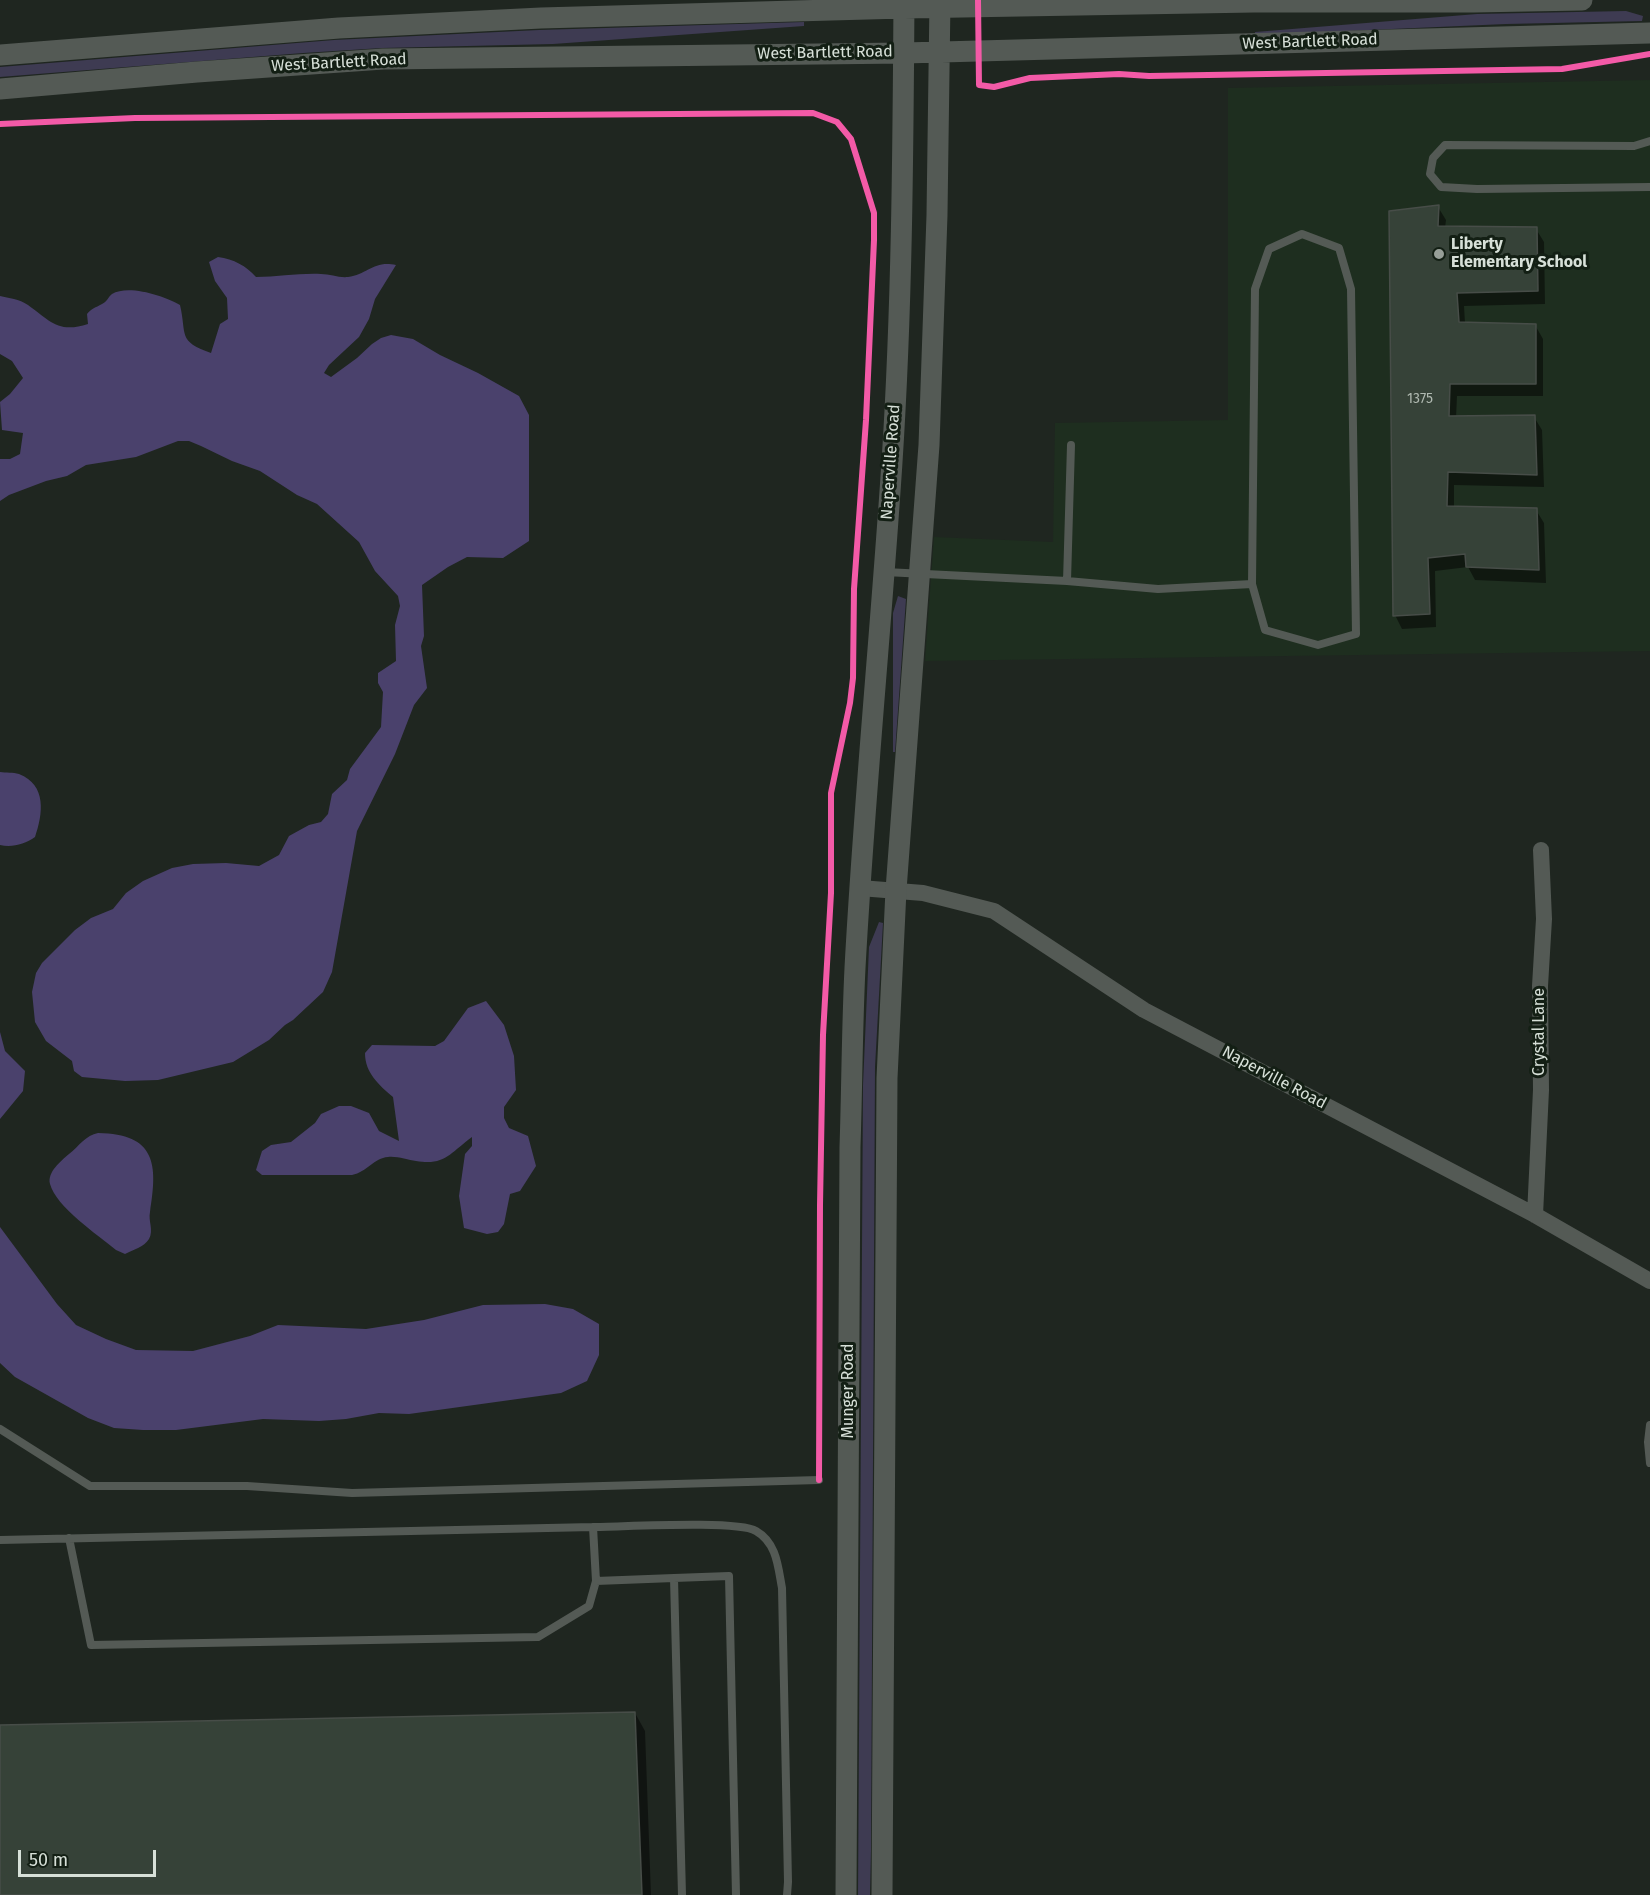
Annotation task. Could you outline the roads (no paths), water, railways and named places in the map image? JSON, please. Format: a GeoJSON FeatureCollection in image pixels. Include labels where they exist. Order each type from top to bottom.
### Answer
{"type":"FeatureCollection","features":[{"type":"Feature","properties":{"kind":"street","name":"West Bartlett Road"},"geometry":{"type":"LineString","coordinates":[[0,55],[339,28],[553,17],[904,4],[1581,0]]}},
{"type":"Feature","properties":{"kind":"street","name":"Naperville Road"},"geometry":{"type":"LineString","coordinates":[[904,4],[903,228],[899,328],[884,572],[860,888],[923,893],[993,911],[1144,1010],[1535,1215],[1650,1281]]}},
{"type":"Feature","properties":{"kind":"street"},"geometry":{"type":"LineString","coordinates":[[882,1895],[887,1078],[896,890],[927,478],[935,293],[939,4]]}},
{"type":"Feature","properties":{"kind":"street","name":"West Bartlett Road"},"geometry":{"type":"LineString","coordinates":[[0,88],[383,59],[904,53],[1650,33]]}},
{"type":"Feature","properties":{"kind":"street","name":"Crystal Lane"},"geometry":{"type":"LineString","coordinates":[[1535,1215],[1540,1090],[1540,986],[1544,919],[1541,850]]}},
{"type":"Feature","properties":{"kind":"street","name":"Munger Road"},"geometry":{"type":"LineString","coordinates":[[846,1895],[850,1147],[860,888]]}},
{"type":"Feature","properties":{"kind":"lane"},"geometry":{"type":"LineString","coordinates":[[1650,141],[1634,146],[1445,145],[1433,158],[1430,174],[1441,187],[1477,189],[1650,187]]}},
{"type":"Feature","properties":{"kind":"lane"},"geometry":{"type":"LineString","coordinates":[[1302,234],[1339,248],[1351,289],[1356,634],[1318,645],[1264,630],[1252,584],[1255,289],[1269,249],[1302,234]]}},
{"type":"Feature","properties":{"kind":"lane"},"geometry":{"type":"LineString","coordinates":[[1067,581],[1071,445]]}},
{"type":"Feature","properties":{"kind":"lane"},"geometry":{"type":"LineString","coordinates":[[884,572],[1067,581],[1158,589],[1252,584]]}},
{"type":"Feature","properties":{"kind":"lane"},"geometry":{"type":"LineString","coordinates":[[1650,1425],[1648,1442],[1650,1463]]}},
{"type":"Feature","properties":{"kind":"lane"},"geometry":{"type":"LineString","coordinates":[[0,1430],[90,1486],[247,1486],[352,1493],[819,1480]]}},
{"type":"Feature","properties":{"kind":"lane"},"geometry":{"type":"LineString","coordinates":[[0,1540],[593,1527],[728,1526],[756,1530],[775,1550],[782,1588],[787,1895]]}},
{"type":"Feature","properties":{"kind":"lane"},"geometry":{"type":"LineString","coordinates":[[69,1538],[91,1645],[538,1637],[589,1606],[597,1581],[593,1527]]}},
{"type":"Feature","properties":{"kind":"lane"},"geometry":{"type":"LineString","coordinates":[[597,1581],[729,1576],[736,1895]]}},
{"type":"Feature","properties":{"kind":"lane"},"geometry":{"type":"LineString","coordinates":[[674,1578],[682,1895]]}},
{"type":"Feature","properties":{"kind":"place","name":"Liberty Elementary School"},"geometry":{"type":"Point","coordinates":[1439,254]}}]}
